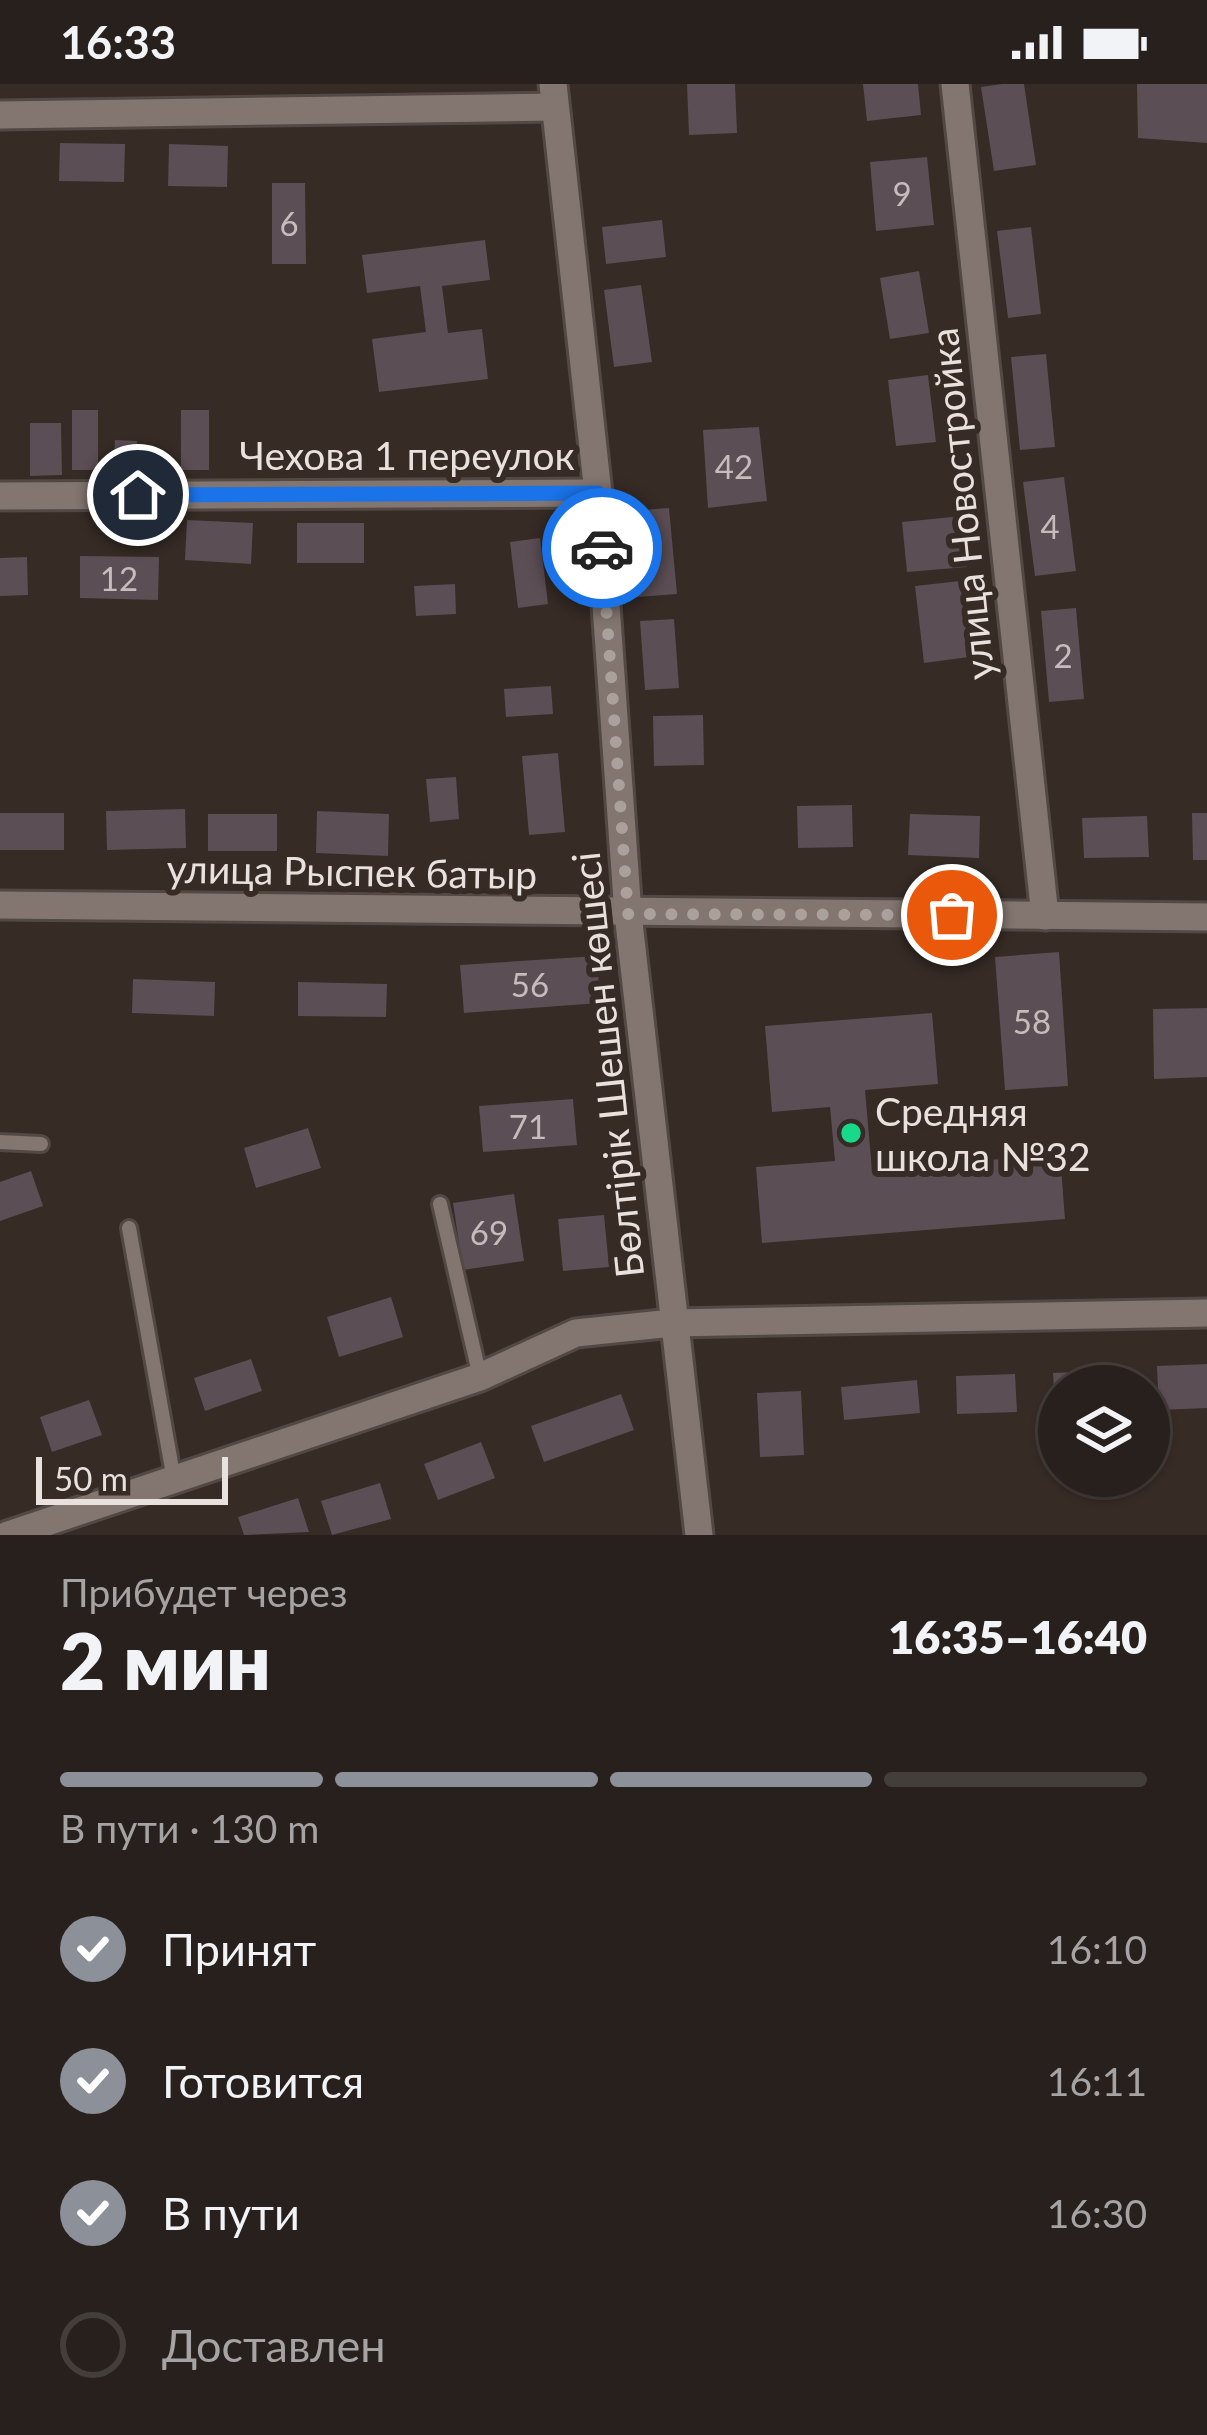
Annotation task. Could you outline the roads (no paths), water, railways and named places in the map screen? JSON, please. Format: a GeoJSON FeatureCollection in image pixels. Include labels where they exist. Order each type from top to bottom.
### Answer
{"type":"FeatureCollection","features":[{"type":"Feature","properties":{"kind":"street","name":"улица Новостройка"},"geometry":{"type":"LineString","coordinates":[[956,84],[1045,916]]}},
{"type":"Feature","properties":{"kind":"street"},"geometry":{"type":"LineString","coordinates":[[0,115],[554,96]]}},
{"type":"Feature","properties":{"kind":"street","name":"Бөлтірік Шешен көшесі"},"geometry":{"type":"LineString","coordinates":[[554,96],[598,493],[628,914],[699,1535]]}},
{"type":"Feature","properties":{"kind":"street","name":"Чехова 1 переулок"},"geometry":{"type":"LineString","coordinates":[[0,496],[598,493]]}},
{"type":"Feature","properties":{"kind":"street","name":"улица Рыспек батыр"},"geometry":{"type":"LineString","coordinates":[[0,905],[1207,916]]}},
{"type":"Feature","properties":{"kind":"street"},"geometry":{"type":"LineString","coordinates":[[8,1535],[480,1377],[576,1333],[672,1323],[1207,1313]]}},
{"type":"Feature","properties":{"kind":"lane"},"geometry":{"type":"LineString","coordinates":[[0,1142],[41,1144]]}},
{"type":"Feature","properties":{"kind":"lane"},"geometry":{"type":"LineString","coordinates":[[440,1204],[480,1377]]}},
{"type":"Feature","properties":{"kind":"lane"},"geometry":{"type":"LineString","coordinates":[[129,1228],[174,1480]]}},
{"type":"Feature","properties":{"kind":"place","name":"Средняя школа №32"},"geometry":{"type":"Point","coordinates":[851,1133]}}]}
